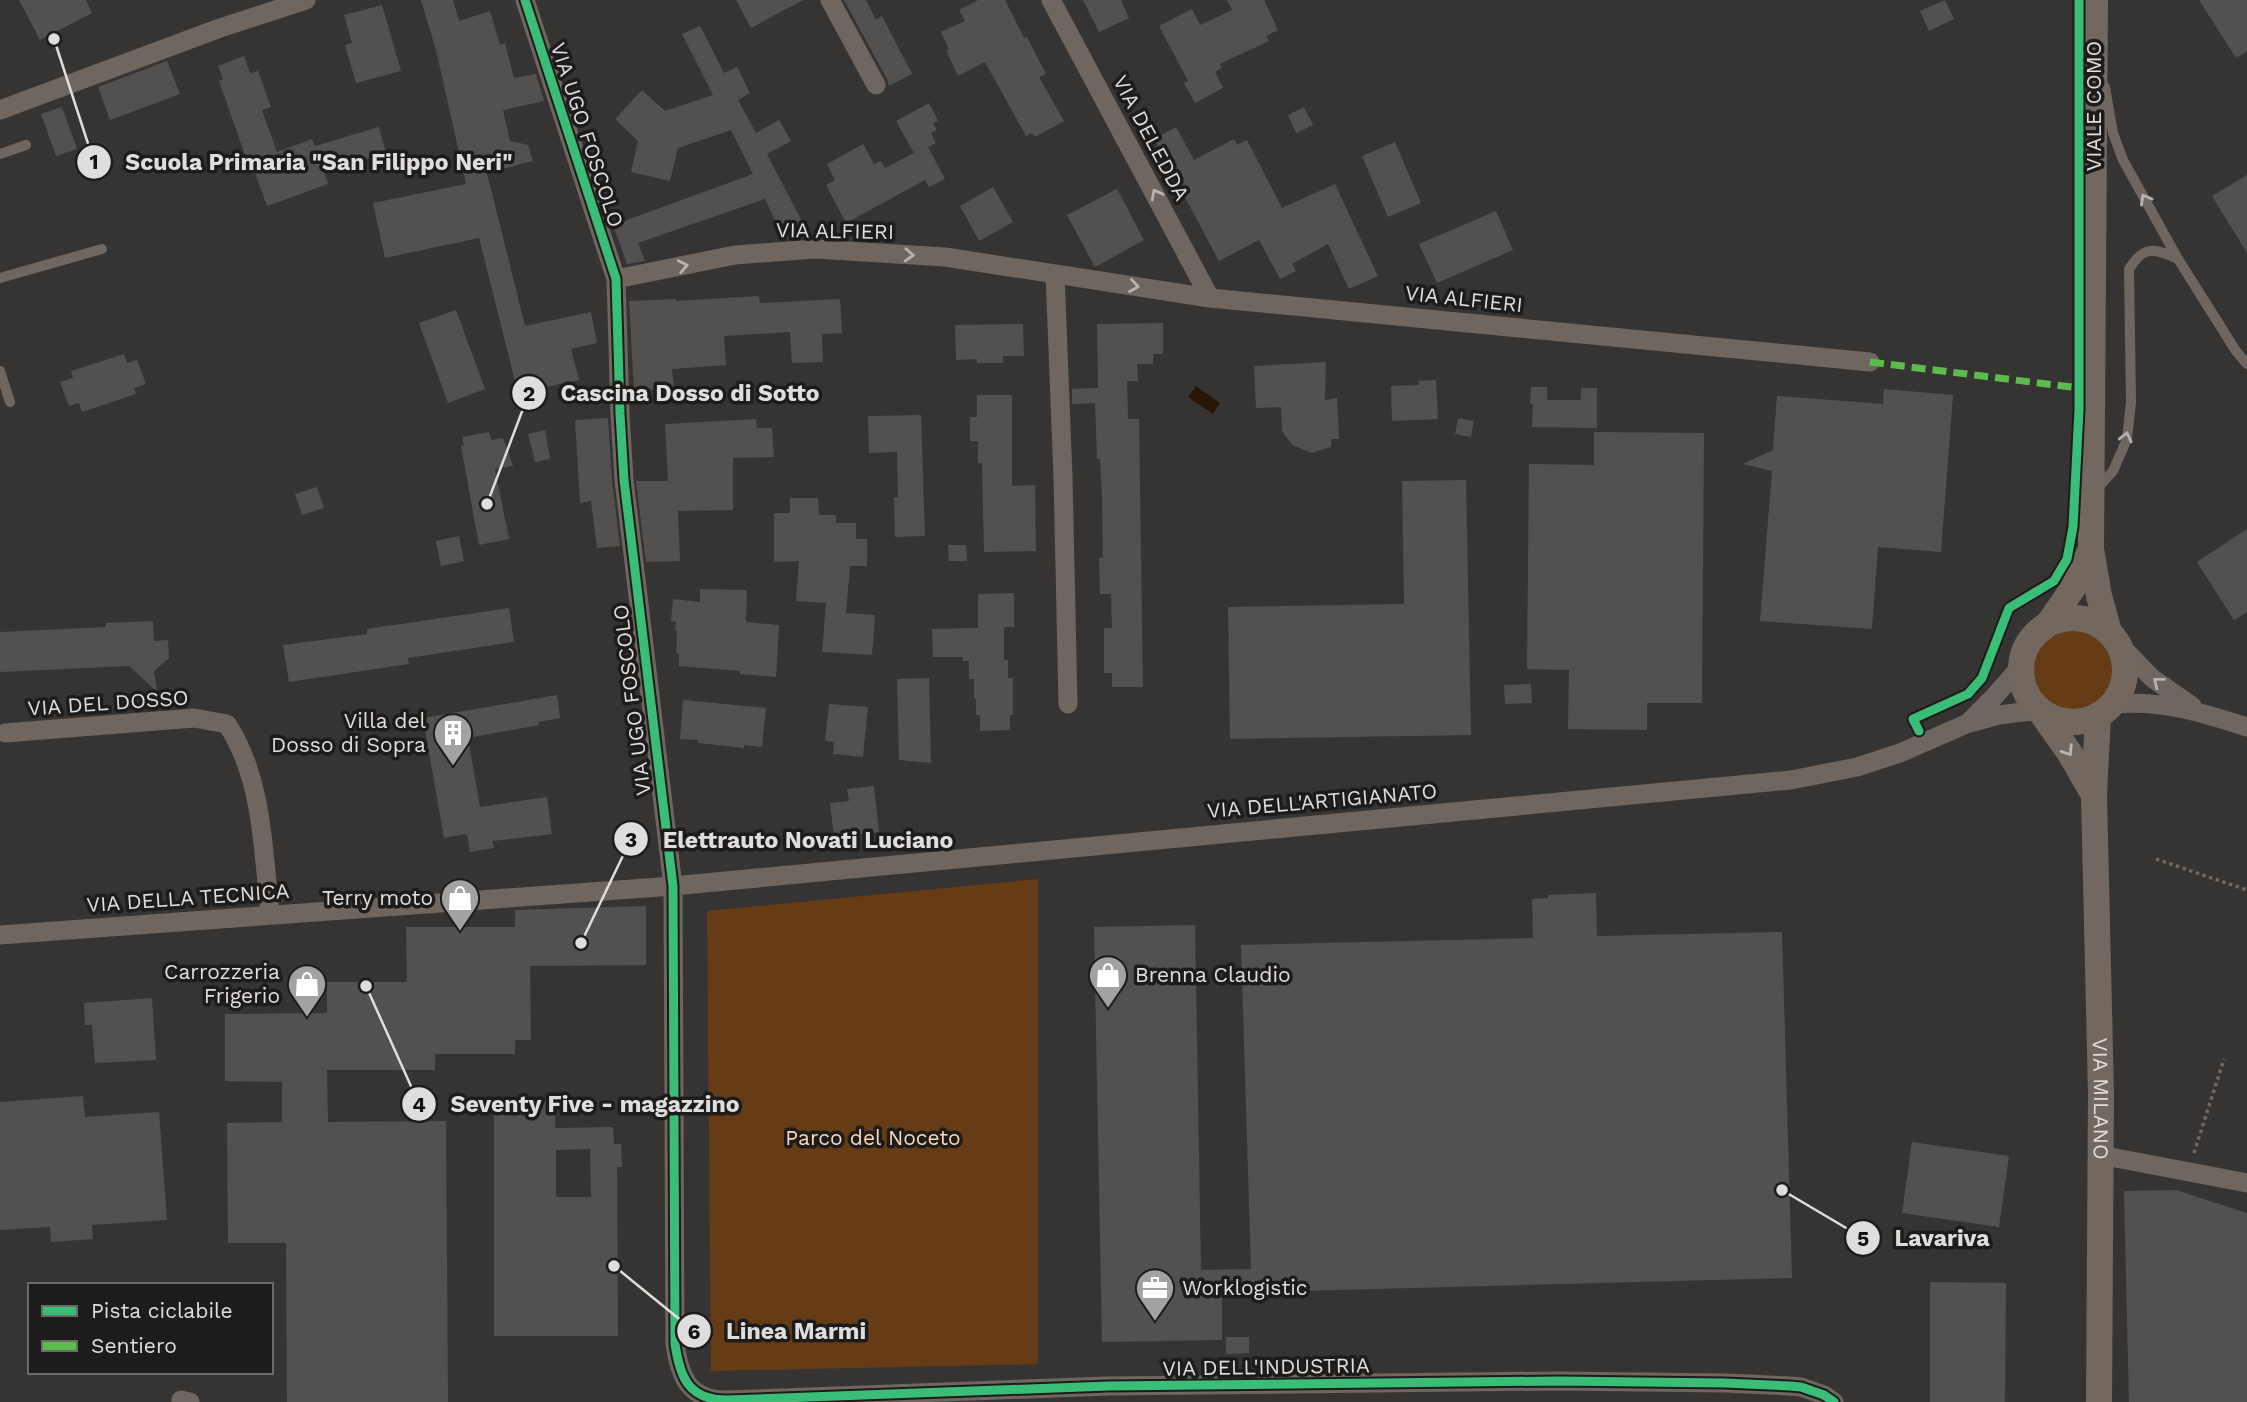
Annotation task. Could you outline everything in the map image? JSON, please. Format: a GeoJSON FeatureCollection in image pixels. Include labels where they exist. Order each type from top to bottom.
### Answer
{"type":"FeatureCollection","features":[{"type":"Feature","properties":{"kind":"main road","name":"VIALE COMO"},"geometry":{"type":"LineString","coordinates":[[2091,549],[2095,0]]}},
{"type":"Feature","properties":{"kind":"main road"},"geometry":{"type":"LineString","coordinates":[[2091,549],[2073,588],[2049,623],[2035,634],[2025,648],[2021,666],[2022,682],[2028,697],[2069,752],[2094,795]]}},
{"type":"Feature","properties":{"kind":"main road"},"geometry":{"type":"LineString","coordinates":[[2039,710],[2057,720],[2078,722],[2106,710],[2123,686],[2125,665],[2099,596],[2091,549]]}},
{"type":"Feature","properties":{"kind":"main road"},"geometry":{"type":"LineString","coordinates":[[2049,623],[2069,617],[2091,620],[2114,638]]}},
{"type":"Feature","properties":{"kind":"main road","name":"VIA MILANO"},"geometry":{"type":"LineString","coordinates":[[2099,1402],[2100,1155],[2094,795],[2106,710]]}},
{"type":"Feature","properties":{"kind":"street"},"geometry":{"type":"LineString","coordinates":[[0,110],[275,4],[306,0]]}},
{"type":"Feature","properties":{"kind":"street","name":"VIA UGO FOSCOLO"},"geometry":{"type":"LineString","coordinates":[[524,0],[616,279],[624,480],[673,886],[675,1344],[681,1371],[691,1388],[693,1398]]}},
{"type":"Feature","properties":{"kind":"street"},"geometry":{"type":"LineString","coordinates":[[830,0],[876,85]]}},
{"type":"Feature","properties":{"kind":"street","name":"VIA DELEDDA"},"geometry":{"type":"LineString","coordinates":[[1051,0],[1210,298]]}},
{"type":"Feature","properties":{"kind":"street","name":"VIA ALFIERI"},"geometry":{"type":"LineString","coordinates":[[616,279],[735,255],[815,249],[945,257],[1210,298],[1870,362]]}},
{"type":"Feature","properties":{"kind":"street"},"geometry":{"type":"LineString","coordinates":[[1055,274],[1068,704]]}},
{"type":"Feature","properties":{"kind":"street"},"geometry":{"type":"LineString","coordinates":[[2114,638],[2152,678],[2202,712]]}},
{"type":"Feature","properties":{"kind":"street","name":"VIA DELL'ARTIGIANATO"},"geometry":{"type":"LineString","coordinates":[[1966,724],[2021,666]]}},
{"type":"Feature","properties":{"kind":"street"},"geometry":{"type":"LineString","coordinates":[[2106,710],[2154,703],[2202,712],[2247,727]]}},
{"type":"Feature","properties":{"kind":"street","name":"VIA DELL'ARTIGIANATO"},"geometry":{"type":"LineString","coordinates":[[673,886],[1805,778],[1843,771],[1883,759],[1966,724],[1999,715],[2039,710]]}},
{"type":"Feature","properties":{"kind":"street","name":"VIA DEL DOSSO"},"geometry":{"type":"LineString","coordinates":[[5,733],[194,718],[227,724],[241,745],[254,784],[270,915]]}},
{"type":"Feature","properties":{"kind":"street","name":"VIA DELLA TECNICA"},"geometry":{"type":"LineString","coordinates":[[0,934],[673,886]]}},
{"type":"Feature","properties":{"kind":"street"},"geometry":{"type":"LineString","coordinates":[[2100,1155],[2247,1183]]}},
{"type":"Feature","properties":{"kind":"street","name":"VIA DELL'INDUSTRIA"},"geometry":{"type":"LineString","coordinates":[[693,1398],[727,1400],[1108,1386],[1572,1381],[1790,1386],[1824,1395],[1834,1402]]}},
{"type":"Feature","properties":{"kind":"lane"},"geometry":{"type":"LineString","coordinates":[[2095,50],[2113,133],[2123,160],[2178,259],[2247,364]]}},
{"type":"Feature","properties":{"kind":"lane"},"geometry":{"type":"LineString","coordinates":[[0,154],[26,145]]}},
{"type":"Feature","properties":{"kind":"lane"},"geometry":{"type":"LineString","coordinates":[[0,278],[102,249]]}},
{"type":"Feature","properties":{"kind":"lane"},"geometry":{"type":"LineString","coordinates":[[2092,494],[2113,471],[2127,439],[2131,402],[2129,269],[2137,256],[2149,250],[2178,259]]}},
{"type":"Feature","properties":{"kind":"lane"},"geometry":{"type":"LineString","coordinates":[[0,371],[9,402]]}},
{"type":"Feature","properties":{"kind":"path"},"geometry":{"type":"LineString","coordinates":[[2156,859],[2247,890]]}},
{"type":"Feature","properties":{"kind":"path"},"geometry":{"type":"LineString","coordinates":[[2188,1172],[2224,1059]]}},
{"type":"Feature","properties":{"kind":"green space"},"geometry":{"type":"Polygon","coordinates":[[[2073,627],[2089,631],[2103,640],[2112,654],[2116,670],[2112,686],[2103,700],[2089,709],[2073,713],[2057,709],[2043,700],[2034,686],[2030,670],[2034,654],[2043,640],[2057,631],[2073,627]]]}},
{"type":"Feature","properties":{"kind":"green space","name":"Parco del Noceto"},"geometry":{"type":"Polygon","coordinates":[[[1038,879],[1038,1364],[711,1371],[707,911],[1038,879]]]}},
{"type":"Feature","properties":{"kind":"shaded area"},"geometry":{"type":"Polygon","coordinates":[[[1196,386],[1220,403],[1213,414],[1188,397],[1196,386]]]}},
{"type":"Feature","properties":{"kind":"building"},"geometry":{"type":"Polygon","coordinates":[[[19,0],[86,0],[92,13],[40,40],[19,0]]]}},
{"type":"Feature","properties":{"kind":"building"},"geometry":{"type":"Polygon","coordinates":[[[421,0],[453,0],[459,21],[490,11],[500,45],[505,43],[514,78],[536,74],[544,101],[503,110],[510,141],[528,145],[533,161],[487,173],[525,326],[591,312],[597,343],[571,349],[579,380],[518,393],[479,238],[385,258],[373,203],[466,184],[436,50],[421,0]]]}},
{"type":"Feature","properties":{"kind":"building"},"geometry":{"type":"Polygon","coordinates":[[[736,0],[803,0],[751,28],[736,0]]]}},
{"type":"Feature","properties":{"kind":"building"},"geometry":{"type":"Polygon","coordinates":[[[844,0],[866,0],[876,20],[882,16],[912,74],[889,86],[844,0]]]}},
{"type":"Feature","properties":{"kind":"building"},"geometry":{"type":"Polygon","coordinates":[[[978,0],[1005,0],[1046,74],[1039,77],[1064,121],[1035,137],[1032,133],[1026,136],[985,62],[958,76],[941,32],[965,21],[959,10],[978,0]]]}},
{"type":"Feature","properties":{"kind":"building"},"geometry":{"type":"Polygon","coordinates":[[[1083,0],[1121,0],[1129,18],[1099,32],[1083,0]]]}},
{"type":"Feature","properties":{"kind":"building"},"geometry":{"type":"Polygon","coordinates":[[[1227,0],[1264,0],[1278,30],[1266,36],[1269,41],[1220,64],[1222,68],[1215,72],[1223,88],[1195,103],[1184,83],[1188,81],[1159,26],[1192,9],[1200,25],[1232,10],[1227,0]]]}},
{"type":"Feature","properties":{"kind":"building"},"geometry":{"type":"Polygon","coordinates":[[[1945,0],[1954,19],[1929,31],[1920,11],[1945,0]]]}},
{"type":"Feature","properties":{"kind":"building"},"geometry":{"type":"Polygon","coordinates":[[[2199,0],[2247,0],[2247,51],[2236,58],[2199,0]]]}},
{"type":"Feature","properties":{"kind":"building"},"geometry":{"type":"Polygon","coordinates":[[[382,5],[401,71],[356,83],[345,45],[352,43],[344,15],[382,5]]]}},
{"type":"Feature","properties":{"kind":"building"},"geometry":{"type":"Polygon","coordinates":[[[700,26],[724,73],[737,67],[750,93],[738,100],[756,133],[779,120],[791,141],[767,154],[810,237],[784,239],[765,199],[638,243],[645,261],[627,264],[613,225],[753,174],[731,130],[678,148],[670,181],[631,172],[638,141],[615,119],[642,90],[665,111],[713,95],[682,34],[700,26]]]}},
{"type":"Feature","properties":{"kind":"building"},"geometry":{"type":"Polygon","coordinates":[[[244,56],[250,73],[258,71],[271,107],[262,110],[277,152],[312,139],[315,146],[379,127],[386,153],[324,171],[328,184],[267,206],[255,173],[252,175],[219,81],[223,79],[218,66],[244,56]]]}},
{"type":"Feature","properties":{"kind":"building"},"geometry":{"type":"Polygon","coordinates":[[[167,61],[180,94],[110,120],[98,87],[167,61]]]}},
{"type":"Feature","properties":{"kind":"building"},"geometry":{"type":"Polygon","coordinates":[[[929,103],[938,121],[933,123],[937,130],[931,133],[936,143],[928,147],[945,179],[929,187],[925,180],[846,223],[826,185],[835,180],[827,164],[863,144],[874,164],[881,161],[885,168],[914,153],[896,121],[929,103]]]}},
{"type":"Feature","properties":{"kind":"building"},"geometry":{"type":"Polygon","coordinates":[[[62,107],[77,149],[56,156],[41,114],[62,107]]]}},
{"type":"Feature","properties":{"kind":"building"},"geometry":{"type":"Polygon","coordinates":[[[1304,107],[1313,125],[1296,133],[1288,115],[1304,107]]]}},
{"type":"Feature","properties":{"kind":"building"},"geometry":{"type":"Polygon","coordinates":[[[1176,127],[1194,160],[1234,139],[1237,145],[1247,140],[1282,208],[1335,184],[1378,276],[1349,289],[1328,244],[1292,264],[1296,271],[1280,279],[1259,240],[1219,261],[1154,139],[1176,127]]]}},
{"type":"Feature","properties":{"kind":"building"},"geometry":{"type":"Polygon","coordinates":[[[1395,142],[1421,203],[1388,217],[1362,156],[1395,142]]]}},
{"type":"Feature","properties":{"kind":"building"},"geometry":{"type":"Polygon","coordinates":[[[2247,175],[2247,253],[2212,196],[2247,175]]]}},
{"type":"Feature","properties":{"kind":"building"},"geometry":{"type":"Polygon","coordinates":[[[993,187],[1013,222],[979,241],[960,206],[993,187]]]}},
{"type":"Feature","properties":{"kind":"building"},"geometry":{"type":"Polygon","coordinates":[[[1117,189],[1144,240],[1095,267],[1067,215],[1117,189]]]}},
{"type":"Feature","properties":{"kind":"building"},"geometry":{"type":"Polygon","coordinates":[[[1496,211],[1513,250],[1437,283],[1419,244],[1496,211]]]}},
{"type":"Feature","properties":{"kind":"building"},"geometry":{"type":"Polygon","coordinates":[[[759,296],[760,303],[840,299],[842,333],[822,334],[823,362],[792,363],[790,332],[724,336],[726,365],[672,369],[674,388],[634,391],[629,301],[759,296]]]}},
{"type":"Feature","properties":{"kind":"building"},"geometry":{"type":"Polygon","coordinates":[[[456,310],[485,389],[448,403],[419,323],[456,310]]]}},
{"type":"Feature","properties":{"kind":"building"},"geometry":{"type":"Polygon","coordinates":[[[1163,323],[1163,354],[1153,354],[1153,364],[1137,364],[1138,381],[1127,381],[1128,419],[1139,419],[1143,687],[1112,687],[1112,673],[1104,673],[1104,628],[1112,628],[1111,594],[1100,594],[1099,558],[1103,558],[1102,496],[1100,459],[1097,459],[1095,403],[1072,404],[1072,389],[1098,388],[1097,324],[1163,323]]]}},
{"type":"Feature","properties":{"kind":"building"},"geometry":{"type":"Polygon","coordinates":[[[1023,324],[1024,356],[1003,356],[1003,363],[977,363],[977,359],[956,360],[955,325],[1023,324]]]}},
{"type":"Feature","properties":{"kind":"building"},"geometry":{"type":"Polygon","coordinates":[[[124,354],[127,363],[137,360],[146,384],[134,388],[136,394],[82,412],[79,403],[69,406],[60,382],[73,378],[71,371],[124,354]]]}},
{"type":"Feature","properties":{"kind":"building"},"geometry":{"type":"Polygon","coordinates":[[[1326,362],[1325,400],[1337,398],[1339,439],[1331,439],[1331,447],[1311,453],[1292,445],[1282,431],[1281,407],[1256,408],[1254,366],[1326,362]]]}},
{"type":"Feature","properties":{"kind":"building"},"geometry":{"type":"Polygon","coordinates":[[[1436,380],[1438,419],[1392,421],[1391,386],[1419,385],[1418,381],[1436,380]]]}},
{"type":"Feature","properties":{"kind":"building"},"geometry":{"type":"Polygon","coordinates":[[[1531,387],[1547,387],[1547,400],[1581,400],[1581,388],[1597,388],[1597,428],[1532,427],[1531,387]]]}},
{"type":"Feature","properties":{"kind":"building"},"geometry":{"type":"Polygon","coordinates":[[[1884,389],[1953,395],[1941,552],[1878,547],[1872,629],[1760,621],[1772,471],[1743,464],[1773,450],[1777,396],[1883,404],[1884,389]]]}},
{"type":"Feature","properties":{"kind":"building"},"geometry":{"type":"Polygon","coordinates":[[[977,395],[1012,395],[1012,486],[1035,485],[1036,551],[984,552],[982,463],[978,463],[978,441],[970,441],[970,417],[977,417],[977,395]]]}},
{"type":"Feature","properties":{"kind":"building"},"geometry":{"type":"Polygon","coordinates":[[[921,415],[925,536],[895,537],[897,452],[869,453],[868,416],[921,415]]]}},
{"type":"Feature","properties":{"kind":"building"},"geometry":{"type":"Polygon","coordinates":[[[608,418],[620,546],[597,548],[591,501],[580,503],[575,420],[608,418]]]}},
{"type":"Feature","properties":{"kind":"building"},"geometry":{"type":"Polygon","coordinates":[[[1458,418],[1474,421],[1471,437],[1455,434],[1458,418]]]}},
{"type":"Feature","properties":{"kind":"building"},"geometry":{"type":"Polygon","coordinates":[[[756,419],[757,428],[772,428],[774,457],[733,458],[733,510],[678,511],[680,561],[646,562],[636,481],[668,481],[665,424],[756,419]]]}},
{"type":"Feature","properties":{"kind":"building"},"geometry":{"type":"Polygon","coordinates":[[[545,430],[550,459],[535,462],[528,434],[545,430]]]}},
{"type":"Feature","properties":{"kind":"building"},"geometry":{"type":"Polygon","coordinates":[[[489,432],[491,440],[503,438],[513,466],[495,469],[509,539],[479,545],[461,446],[464,445],[462,437],[489,432]]]}},
{"type":"Feature","properties":{"kind":"building"},"geometry":{"type":"Polygon","coordinates":[[[1594,432],[1704,433],[1702,703],[1647,703],[1647,730],[1568,729],[1569,670],[1527,669],[1529,464],[1594,465],[1594,432]]]}},
{"type":"Feature","properties":{"kind":"building"},"geometry":{"type":"Polygon","coordinates":[[[1466,480],[1471,735],[1230,739],[1228,607],[1404,604],[1402,481],[1466,480]]]}},
{"type":"Feature","properties":{"kind":"building"},"geometry":{"type":"Polygon","coordinates":[[[317,487],[324,508],[302,515],[295,494],[317,487]]]}},
{"type":"Feature","properties":{"kind":"building"},"geometry":{"type":"Polygon","coordinates":[[[790,498],[818,498],[819,515],[836,515],[836,523],[856,523],[856,539],[867,539],[867,566],[850,566],[846,613],[875,615],[872,655],[822,652],[826,603],[796,601],[799,561],[774,562],[774,513],[790,513],[790,498]]]}},
{"type":"Feature","properties":{"kind":"building"},"geometry":{"type":"Polygon","coordinates":[[[2247,529],[2247,612],[2234,620],[2197,562],[2247,529]]]}},
{"type":"Feature","properties":{"kind":"building"},"geometry":{"type":"Polygon","coordinates":[[[459,536],[464,561],[441,566],[436,541],[459,536]]]}},
{"type":"Feature","properties":{"kind":"building"},"geometry":{"type":"Polygon","coordinates":[[[948,545],[966,545],[967,561],[949,561],[948,545]]]}},
{"type":"Feature","properties":{"kind":"building"},"geometry":{"type":"Polygon","coordinates":[[[700,589],[747,590],[746,622],[779,625],[776,677],[679,666],[679,654],[676,653],[676,622],[671,621],[673,599],[700,602],[700,589]]]}},
{"type":"Feature","properties":{"kind":"building"},"geometry":{"type":"Polygon","coordinates":[[[1014,593],[1014,627],[1004,627],[1004,660],[1008,660],[1008,678],[1013,678],[1013,715],[1010,715],[1010,730],[980,731],[980,715],[976,715],[974,699],[974,679],[969,679],[969,661],[963,661],[963,657],[933,657],[932,629],[978,628],[978,594],[1014,593]]]}},
{"type":"Feature","properties":{"kind":"building"},"geometry":{"type":"Polygon","coordinates":[[[509,608],[514,642],[408,658],[409,664],[289,682],[283,645],[367,634],[367,629],[509,608]]]}},
{"type":"Feature","properties":{"kind":"building"},"geometry":{"type":"Polygon","coordinates":[[[153,621],[154,641],[168,640],[169,658],[154,671],[157,692],[129,666],[0,672],[0,632],[106,627],[106,623],[153,621]]]}},
{"type":"Feature","properties":{"kind":"building"},"geometry":{"type":"Polygon","coordinates":[[[929,678],[931,763],[899,760],[897,679],[929,678]]]}},
{"type":"Feature","properties":{"kind":"building"},"geometry":{"type":"Polygon","coordinates":[[[1531,684],[1532,703],[1505,704],[1504,685],[1531,684]]]}},
{"type":"Feature","properties":{"kind":"building","name":"Villa del Dosso di Sopra"},"geometry":{"type":"Polygon","coordinates":[[[557,695],[560,718],[538,722],[539,725],[468,738],[480,807],[547,797],[552,834],[492,841],[494,848],[470,852],[467,834],[444,838],[423,718],[557,695]]]}},
{"type":"Feature","properties":{"kind":"building"},"geometry":{"type":"Polygon","coordinates":[[[683,700],[766,708],[762,747],[744,745],[744,748],[680,739],[683,700]]]}},
{"type":"Feature","properties":{"kind":"building"},"geometry":{"type":"Polygon","coordinates":[[[829,704],[868,707],[863,757],[833,754],[834,742],[825,741],[829,704]]]}},
{"type":"Feature","properties":{"kind":"building"},"geometry":{"type":"Polygon","coordinates":[[[874,786],[879,832],[834,837],[830,803],[849,801],[847,789],[874,786]]]}},
{"type":"Feature","properties":{"kind":"building"},"geometry":{"type":"Polygon","coordinates":[[[1596,893],[1597,936],[1782,932],[1792,1278],[1222,1293],[1222,1340],[1102,1342],[1094,927],[1195,925],[1201,1270],[1251,1269],[1241,945],[1533,938],[1532,899],[1548,898],[1548,895],[1596,893]]]}},
{"type":"Feature","properties":{"kind":"building"},"geometry":{"type":"Polygon","coordinates":[[[646,906],[646,965],[530,966],[531,1040],[515,1040],[515,1054],[435,1054],[435,1070],[327,1070],[328,1122],[446,1121],[448,1402],[287,1402],[286,1243],[228,1243],[227,1123],[282,1122],[282,1082],[225,1081],[225,1014],[327,1013],[327,982],[407,982],[406,927],[515,927],[515,910],[646,906]]]}},
{"type":"Feature","properties":{"kind":"building"},"geometry":{"type":"Polygon","coordinates":[[[152,998],[156,1060],[95,1063],[92,1025],[85,1025],[84,1003],[152,998]]]}},
{"type":"Feature","properties":{"kind":"building"},"geometry":{"type":"Polygon","coordinates":[[[83,1096],[85,1117],[159,1112],[167,1220],[92,1225],[93,1239],[51,1242],[50,1227],[0,1230],[0,1102],[83,1096]]]}},
{"type":"Feature","properties":{"kind":"building"},"geometry":{"type":"Polygon","coordinates":[[[494,1099],[555,1100],[555,1128],[613,1127],[614,1144],[621,1144],[622,1167],[617,1167],[618,1336],[494,1336],[494,1099]],[[590,1149],[556,1150],[556,1197],[591,1197],[590,1149]]]}},
{"type":"Feature","properties":{"kind":"building"},"geometry":{"type":"Polygon","coordinates":[[[1912,1142],[2009,1156],[1999,1227],[1902,1213],[1912,1142]]]}},
{"type":"Feature","properties":{"kind":"building"},"geometry":{"type":"Polygon","coordinates":[[[2176,1190],[2247,1213],[2247,1402],[2129,1402],[2124,1191],[2176,1190]]]}},
{"type":"Feature","properties":{"kind":"building"},"geometry":{"type":"Polygon","coordinates":[[[1930,1282],[2006,1283],[2005,1402],[1930,1402],[1930,1282]]]}},
{"type":"Feature","properties":{"kind":"building"},"geometry":{"type":"Polygon","coordinates":[[[1226,1337],[1249,1337],[1249,1353],[1226,1354],[1226,1337]]]}},
{"type":"Feature","properties":{"kind":"marked path"},"geometry":{"type":"LineString","coordinates":[[1870,362],[2079,388]]}},
{"type":"Feature","properties":{"kind":"cycle path"},"geometry":{"type":"LineString","coordinates":[[525,0],[616,279],[624,480],[673,886],[675,1344],[680,1367],[689,1385],[704,1396],[727,1400],[1108,1386],[1558,1381],[1725,1383],[1801,1387],[1824,1395],[1834,1402]]}},
{"type":"Feature","properties":{"kind":"cycle path"},"geometry":{"type":"LineString","coordinates":[[1919,731],[1913,719],[1968,694],[1982,678],[2009,608],[2054,581],[2067,559],[2073,527],[2079,410],[2079,0]]}},
{"type":"Feature","properties":{"kind":"place","name":"Scuola Primaria \"San Filippo Neri\""},"geometry":{"type":"Point","coordinates":[54,39]}},
{"type":"Feature","properties":{"kind":"place","name":"Cascina Dosso di Sotto"},"geometry":{"type":"Point","coordinates":[487,504]}},
{"type":"Feature","properties":{"kind":"place","name":"Villa del Dosso di Sopra"},"geometry":{"type":"Point","coordinates":[453,767]}},
{"type":"Feature","properties":{"kind":"place","name":"Terry moto"},"geometry":{"type":"Point","coordinates":[460,932]}},
{"type":"Feature","properties":{"kind":"place","name":"Elettrauto Novati Luciano"},"geometry":{"type":"Point","coordinates":[581,943]}},
{"type":"Feature","properties":{"kind":"place","name":"Seventy Five - magazzino"},"geometry":{"type":"Point","coordinates":[366,986]}},
{"type":"Feature","properties":{"kind":"place","name":"Brenna Claudio"},"geometry":{"type":"Point","coordinates":[1108,1009]}},
{"type":"Feature","properties":{"kind":"place","name":"Carrozzeria Frigerio"},"geometry":{"type":"Point","coordinates":[307,1018]}},
{"type":"Feature","properties":{"kind":"place","name":"Lavariva"},"geometry":{"type":"Point","coordinates":[1782,1190]}},
{"type":"Feature","properties":{"kind":"place","name":"Linea Marmi"},"geometry":{"type":"Point","coordinates":[614,1266]}},
{"type":"Feature","properties":{"kind":"place","name":"Worklogistic"},"geometry":{"type":"Point","coordinates":[1155,1322]}}]}
